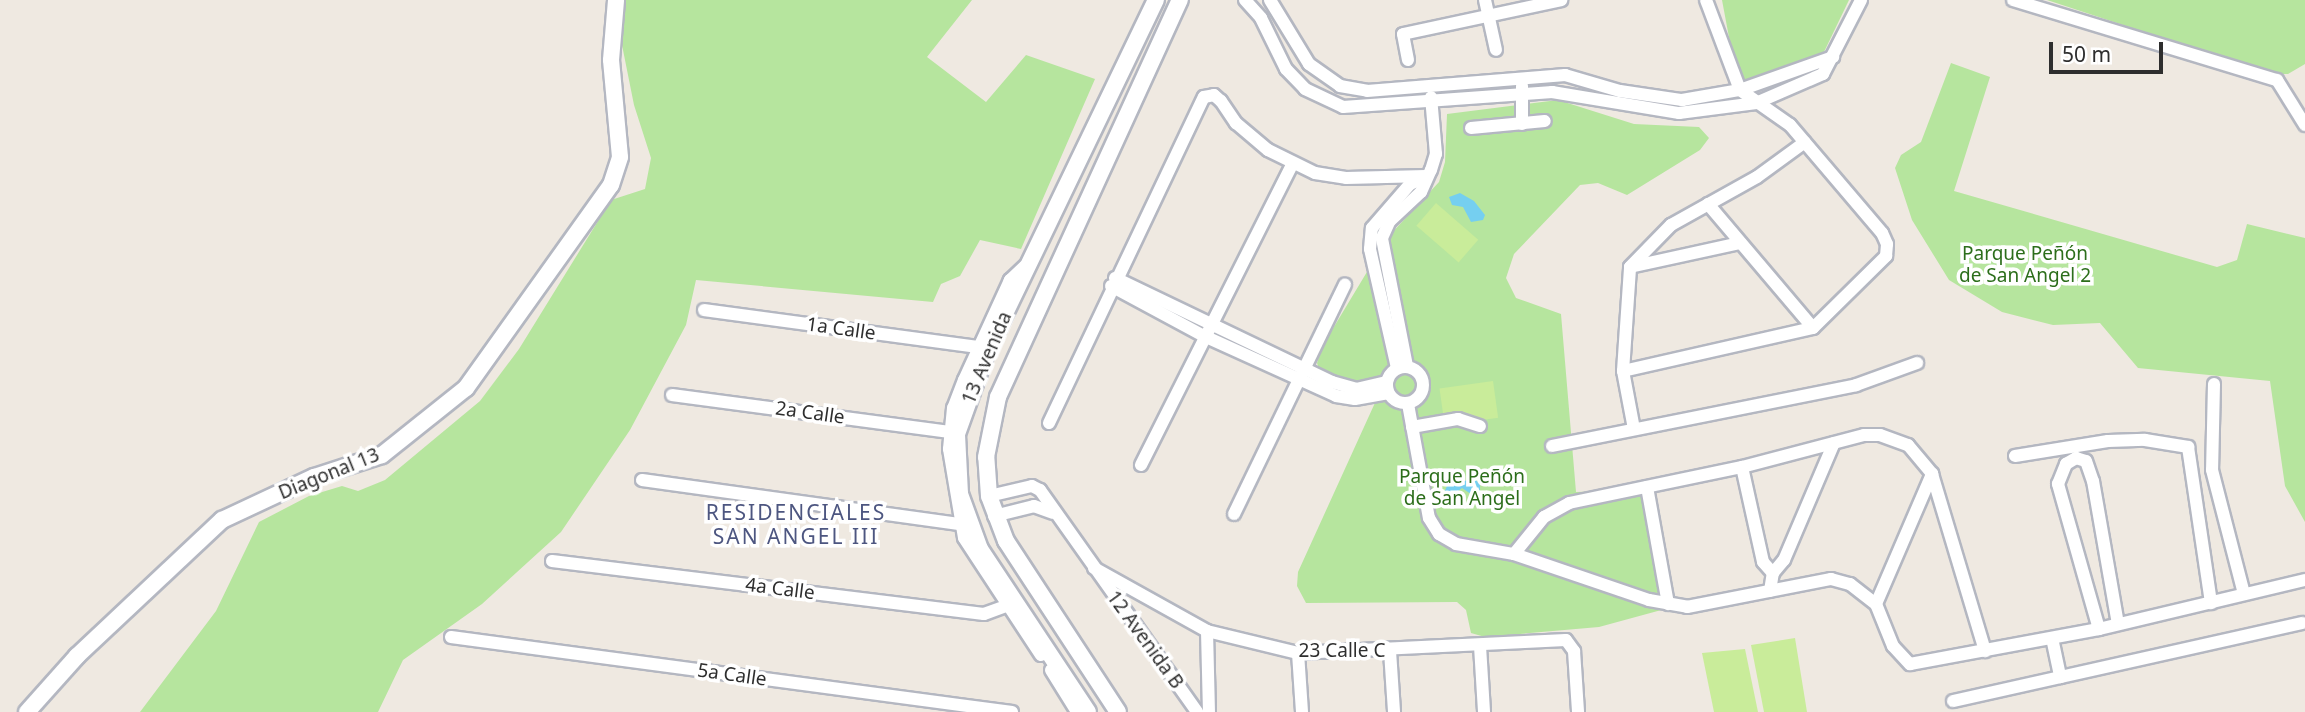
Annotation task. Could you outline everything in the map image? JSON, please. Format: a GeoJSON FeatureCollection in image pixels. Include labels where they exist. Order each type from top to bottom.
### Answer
{"type":"FeatureCollection","features":[{"type":"Feature","properties":{"kind":"street","name":"Diagonal 13"},"geometry":{"type":"LineString","coordinates":[[27,712],[77,656],[222,520],[314,477],[382,455],[467,388],[611,185],[620,157],[611,60],[616,0]]}},
{"type":"Feature","properties":{"kind":"street","name":"13 Avenida"},"geometry":{"type":"LineString","coordinates":[[1079,710],[980,549],[960,494],[956,460],[961,424],[986,353],[1156,0]]}},
{"type":"Feature","properties":{"kind":"street","name":"13 Avenida"},"geometry":{"type":"LineString","coordinates":[[1118,712],[1020,564],[994,516],[989,496],[986,457],[998,397],[1180,0]]}},
{"type":"Feature","properties":{"kind":"street"},"geometry":{"type":"LineString","coordinates":[[1245,0],[1261,18],[1286,69],[1305,89],[1342,107],[1431,104],[1522,92],[1578,93],[1639,109],[1679,113],[1756,103],[1823,74],[1861,0]]}},
{"type":"Feature","properties":{"kind":"street"},"geometry":{"type":"LineString","coordinates":[[1270,0],[1309,64],[1340,86],[1367,91],[1522,76],[1565,75],[1620,91],[1682,100],[1740,90],[1833,57]]}},
{"type":"Feature","properties":{"kind":"street"},"geometry":{"type":"LineString","coordinates":[[1485,0],[1496,50]]}},
{"type":"Feature","properties":{"kind":"street"},"geometry":{"type":"LineString","coordinates":[[1408,60],[1403,33],[1561,0]]}},
{"type":"Feature","properties":{"kind":"street"},"geometry":{"type":"LineString","coordinates":[[1623,371],[1813,327],[1879,264],[1887,244],[1790,125],[1740,90],[1706,0]]}},
{"type":"Feature","properties":{"kind":"street"},"geometry":{"type":"LineString","coordinates":[[2012,0],[2277,80],[2305,125]]}},
{"type":"Feature","properties":{"kind":"street"},"geometry":{"type":"LineString","coordinates":[[1522,76],[1522,124]]}},
{"type":"Feature","properties":{"kind":"street"},"geometry":{"type":"LineString","coordinates":[[1402,367],[1370,249],[1372,228],[1410,184],[1426,176],[1436,154],[1430,85]]}},
{"type":"Feature","properties":{"kind":"street"},"geometry":{"type":"LineString","coordinates":[[1049,423],[1113,282],[1204,97],[1214,96],[1236,123],[1292,165],[1346,178],[1426,176]]}},
{"type":"Feature","properties":{"kind":"street"},"geometry":{"type":"LineString","coordinates":[[1471,128],[1545,121]]}},
{"type":"Feature","properties":{"kind":"street"},"geometry":{"type":"LineString","coordinates":[[1634,429],[1623,371],[1630,267],[1671,225],[1775,166],[1805,142]]}},
{"type":"Feature","properties":{"kind":"street"},"geometry":{"type":"LineString","coordinates":[[1141,465],[1292,165]]}},
{"type":"Feature","properties":{"kind":"street"},"geometry":{"type":"LineString","coordinates":[[1708,204],[1813,327]]}},
{"type":"Feature","properties":{"kind":"street"},"geometry":{"type":"LineString","coordinates":[[1630,267],[1740,243]]}},
{"type":"Feature","properties":{"kind":"street"},"geometry":{"type":"LineString","coordinates":[[1030,261],[1010,280],[978,347],[948,432],[959,524],[974,557],[1079,710],[1105,692]]}},
{"type":"Feature","properties":{"kind":"street"},"geometry":{"type":"LineString","coordinates":[[1113,282],[1207,331],[1300,373],[1356,389],[1387,387],[1402,367]]}},
{"type":"Feature","properties":{"kind":"street"},"geometry":{"type":"LineString","coordinates":[[1234,514],[1345,284]]}},
{"type":"Feature","properties":{"kind":"street","name":"1a Calle"},"geometry":{"type":"LineString","coordinates":[[704,310],[978,347]]}},
{"type":"Feature","properties":{"kind":"street"},"geometry":{"type":"LineString","coordinates":[[1552,446],[1856,385],[1917,363]]}},
{"type":"Feature","properties":{"kind":"street"},"geometry":{"type":"LineString","coordinates":[[1387,387],[1400,404],[1408,404],[1423,390],[1417,370],[1402,367]]}},
{"type":"Feature","properties":{"kind":"street"},"geometry":{"type":"LineString","coordinates":[[2214,384],[2212,470],[2244,594]]}},
{"type":"Feature","properties":{"kind":"street","name":"2a Calle"},"geometry":{"type":"LineString","coordinates":[[671,395],[948,432]]}},
{"type":"Feature","properties":{"kind":"street"},"geometry":{"type":"LineString","coordinates":[[1408,404],[1429,518],[1439,534],[1471,548],[1514,554],[1668,604],[1706,604],[1831,579],[1850,584],[1876,604],[1893,646],[1910,664],[2099,629],[2305,580]]}},
{"type":"Feature","properties":{"kind":"street"},"geometry":{"type":"LineString","coordinates":[[1412,428],[1458,419],[1480,426]]}},
{"type":"Feature","properties":{"kind":"street"},"geometry":{"type":"LineString","coordinates":[[1514,554],[1554,509],[1742,467],[1864,435],[1897,438],[1923,458],[1932,474],[1985,652]]}},
{"type":"Feature","properties":{"kind":"street"},"geometry":{"type":"LineString","coordinates":[[2015,456],[2108,441],[2145,440],[2188,447],[2211,603]]}},
{"type":"Feature","properties":{"kind":"street"},"geometry":{"type":"LineString","coordinates":[[1770,591],[1773,573],[1784,560],[1834,443]]}},
{"type":"Feature","properties":{"kind":"street"},"geometry":{"type":"LineString","coordinates":[[2099,629],[2058,484],[2066,464],[2076,458],[2087,461],[2094,481],[2118,624]]}},
{"type":"Feature","properties":{"kind":"street"},"geometry":{"type":"LineString","coordinates":[[1742,467],[1763,562],[1773,573]]}},
{"type":"Feature","properties":{"kind":"street"},"geometry":{"type":"LineString","coordinates":[[1876,604],[1932,474]]}},
{"type":"Feature","properties":{"kind":"street"},"geometry":{"type":"LineString","coordinates":[[642,480],[959,524]]}},
{"type":"Feature","properties":{"kind":"street","name":"12 Avenida B"},"geometry":{"type":"LineString","coordinates":[[989,496],[1037,487],[1197,712]]}},
{"type":"Feature","properties":{"kind":"street"},"geometry":{"type":"LineString","coordinates":[[1647,487],[1668,604]]}},
{"type":"Feature","properties":{"kind":"street"},"geometry":{"type":"LineString","coordinates":[[994,516],[1034,506],[1053,513]]}},
{"type":"Feature","properties":{"kind":"street","name":"4a Calle"},"geometry":{"type":"LineString","coordinates":[[552,561],[984,614],[1006,606]]}},
{"type":"Feature","properties":{"kind":"street","name":"23 Calle C"},"geometry":{"type":"LineString","coordinates":[[1094,568],[1207,631],[1298,653],[1390,651],[1566,640],[1574,651],[1578,712]]}},
{"type":"Feature","properties":{"kind":"street"},"geometry":{"type":"LineString","coordinates":[[1953,701],[2302,623]]}},
{"type":"Feature","properties":{"kind":"street"},"geometry":{"type":"LineString","coordinates":[[1207,631],[1209,712]]}},
{"type":"Feature","properties":{"kind":"street","name":"5a Calle"},"geometry":{"type":"LineString","coordinates":[[451,637],[1012,712]]}},
{"type":"Feature","properties":{"kind":"street"},"geometry":{"type":"LineString","coordinates":[[2052,638],[2060,677]]}},
{"type":"Feature","properties":{"kind":"street"},"geometry":{"type":"LineString","coordinates":[[1480,646],[1484,712]]}},
{"type":"Feature","properties":{"kind":"street"},"geometry":{"type":"LineString","coordinates":[[1390,651],[1394,712]]}},
{"type":"Feature","properties":{"kind":"street"},"geometry":{"type":"LineString","coordinates":[[1298,653],[1302,712]]}},
{"type":"Feature","properties":{"kind":"green space"},"geometry":{"type":"Polygon","coordinates":[[[625,0],[972,0],[927,57],[986,102],[1026,55],[1095,79],[1021,249],[980,240],[960,276],[941,284],[933,302],[696,280],[686,325],[630,430],[561,532],[482,604],[403,660],[378,712],[140,712],[216,611],[259,522],[309,496],[342,486],[358,491],[385,480],[480,401],[519,349],[611,200],[645,189],[651,158],[634,105],[622,45],[625,0]]]}},
{"type":"Feature","properties":{"kind":"green space"},"geometry":{"type":"Polygon","coordinates":[[[1722,0],[1849,0],[1823,54],[1738,85],[1722,0]]]}},
{"type":"Feature","properties":{"kind":"green space"},"geometry":{"type":"Polygon","coordinates":[[[2047,0],[2305,0],[2305,64],[2288,74],[2272,74],[2047,0]]]}},
{"type":"Feature","properties":{"kind":"green space","name":"Parque Peñón de San Angel 2"},"geometry":{"type":"Polygon","coordinates":[[[1951,63],[1990,77],[1954,191],[2217,267],[2237,260],[2247,224],[2305,238],[2305,522],[2285,486],[2270,381],[2138,368],[2100,323],[2053,325],[2002,312],[1949,280],[1912,220],[1895,168],[1901,155],[1921,142],[1951,63]]]}},
{"type":"Feature","properties":{"kind":"green space","name":"Parque Peñón de San Angel"},"geometry":{"type":"Polygon","coordinates":[[[1558,100],[1634,124],[1699,127],[1709,138],[1700,150],[1627,195],[1598,183],[1580,185],[1514,254],[1506,278],[1516,298],[1561,314],[1576,492],[1642,490],[1665,609],[1599,627],[1485,637],[1471,633],[1466,610],[1457,602],[1306,603],[1297,586],[1298,572],[1379,394],[1320,372],[1317,363],[1323,345],[1388,237],[1439,182],[1445,162],[1447,114],[1558,100]]]}},
{"type":"Feature","properties":{"kind":"green space"},"geometry":{"type":"Polygon","coordinates":[[[1436,203],[1478,240],[1459,262],[1416,226],[1436,203]]]}},
{"type":"Feature","properties":{"kind":"green space"},"geometry":{"type":"Polygon","coordinates":[[[1493,381],[1498,418],[1445,425],[1440,389],[1493,381]]]}},
{"type":"Feature","properties":{"kind":"green space"},"geometry":{"type":"Polygon","coordinates":[[[1795,638],[1807,712],[1764,712],[1751,645],[1795,638]]]}},
{"type":"Feature","properties":{"kind":"green space"},"geometry":{"type":"Polygon","coordinates":[[[1745,649],[1758,712],[1714,712],[1702,653],[1745,649]]]}},
{"type":"Feature","properties":{"kind":"water"},"geometry":{"type":"Polygon","coordinates":[[[1460,193],[1474,201],[1485,215],[1483,220],[1471,222],[1463,207],[1452,205],[1449,197],[1460,193]]]}},
{"type":"Feature","properties":{"kind":"water"},"geometry":{"type":"Polygon","coordinates":[[[1474,478],[1480,484],[1480,492],[1471,494],[1462,488],[1452,496],[1444,493],[1447,486],[1474,478]]]}},
{"type":"Feature","properties":{"kind":"district","name":"RESIDENCIALES SAN ANGEL III"},"geometry":{"type":"Point","coordinates":[796,524]}}]}
